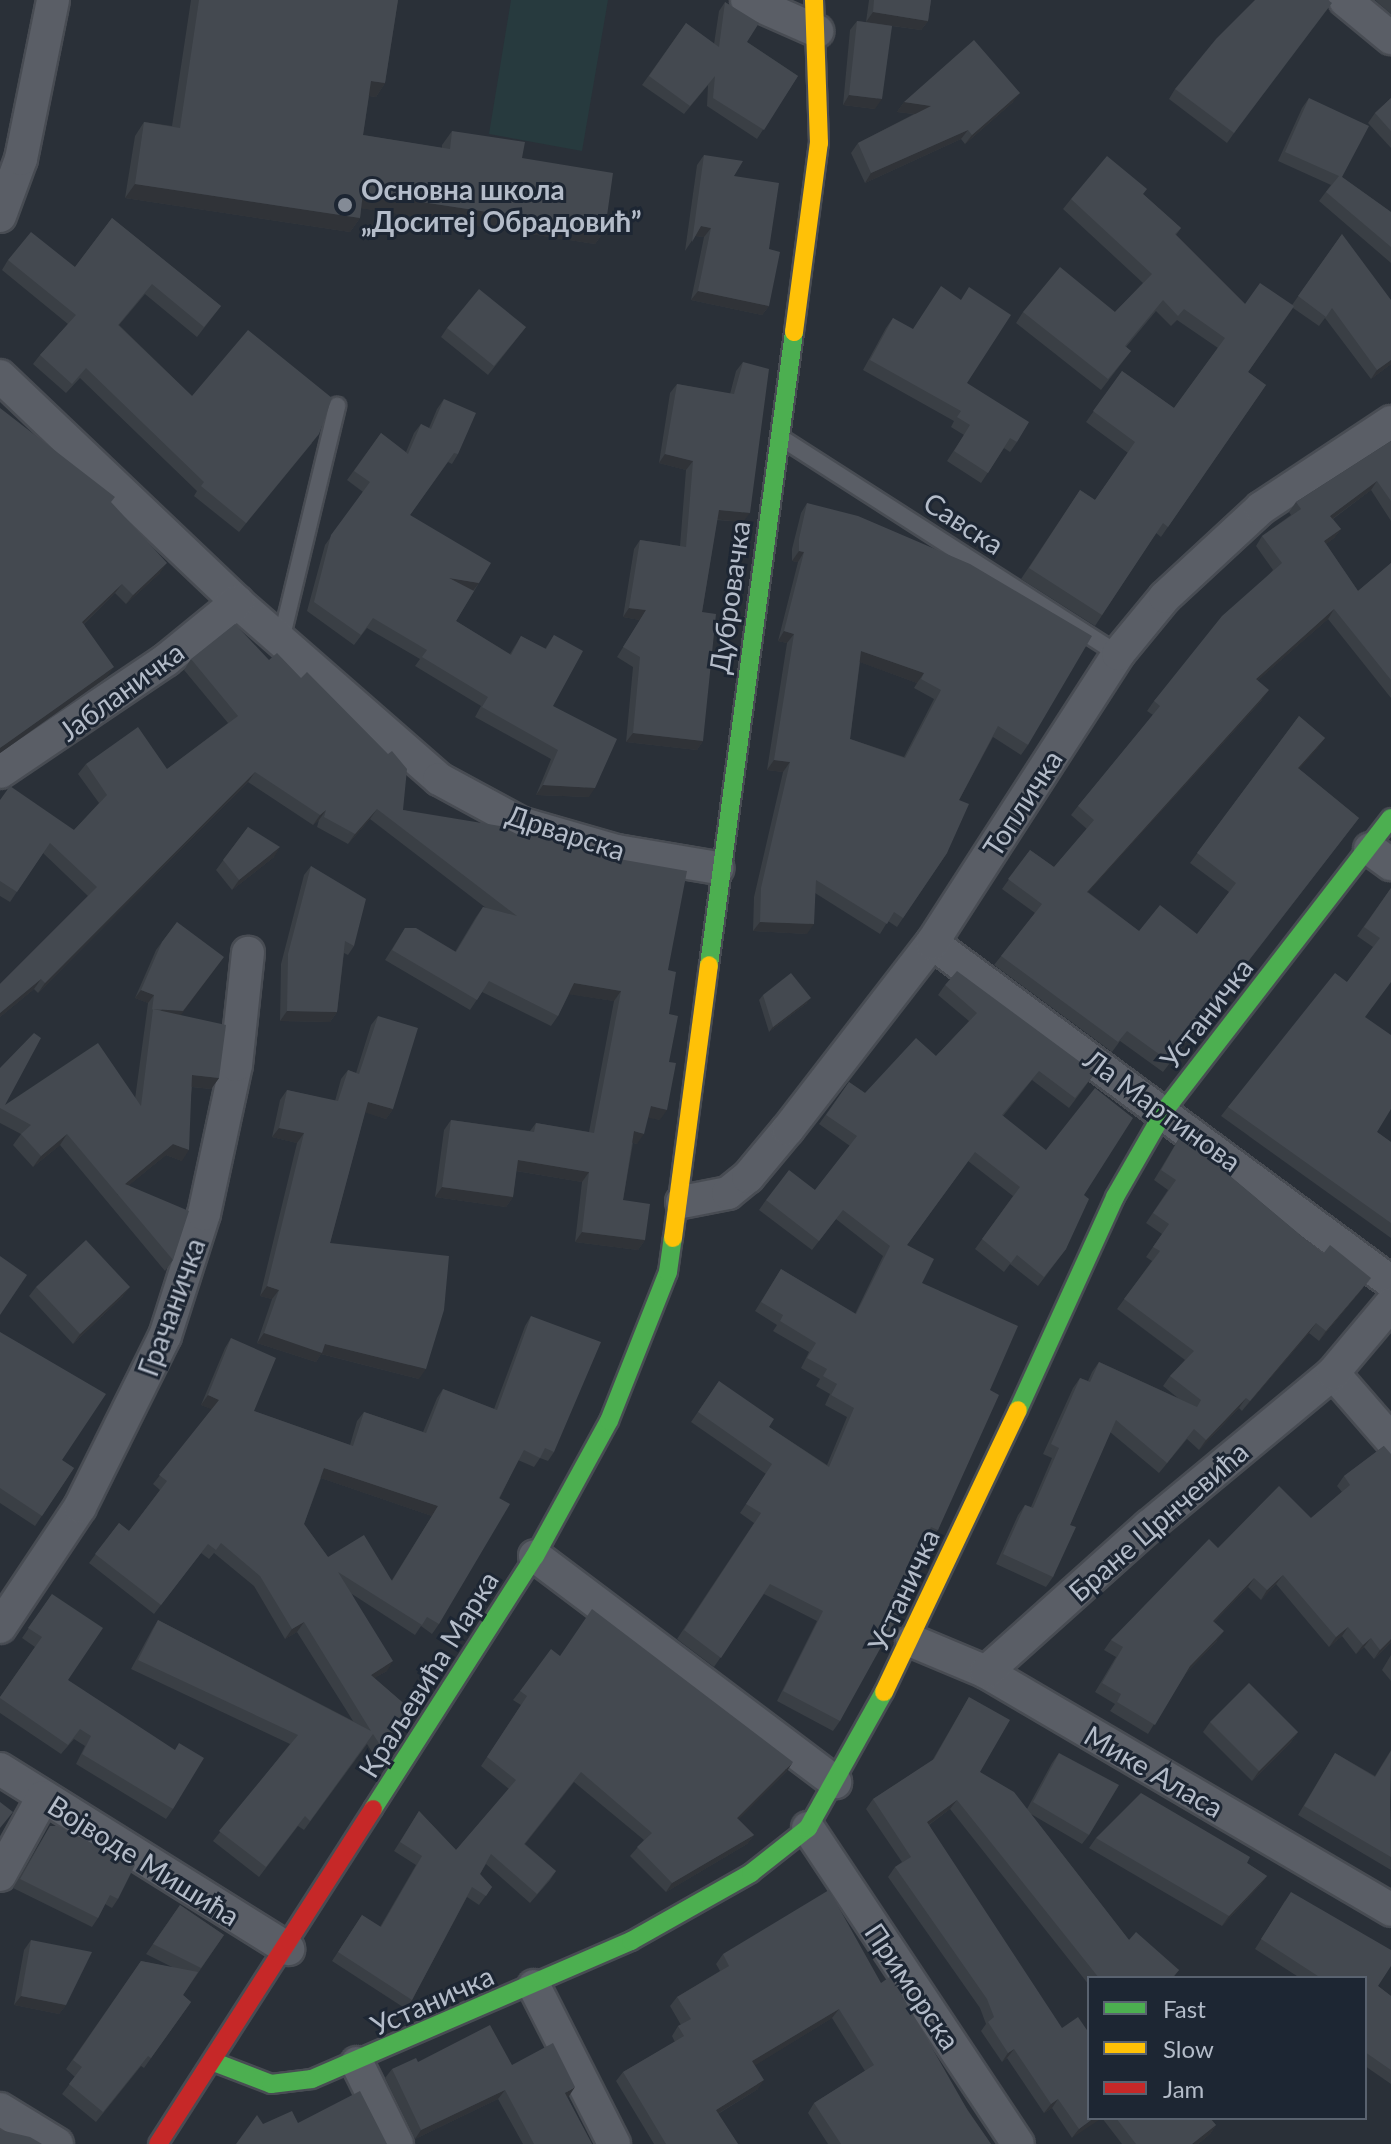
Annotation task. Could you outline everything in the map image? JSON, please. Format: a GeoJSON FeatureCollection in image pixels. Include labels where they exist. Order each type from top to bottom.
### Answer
{"type":"FeatureCollection","features":[{"type":"Feature","properties":{"kind":"main road","name":"Дубровачка"},"geometry":{"type":"LineString","coordinates":[[682,1202],[718,868],[819,143],[816,16]]}},
{"type":"Feature","properties":{"kind":"main road","name":"Устаничка"},"geometry":{"type":"LineString","coordinates":[[214,2062],[271,2084],[312,2079],[357,2063],[631,1941],[751,1873],[808,1828],[912,1641],[1115,1197],[1165,1110],[1380,856],[1391,818]]}},
{"type":"Feature","properties":{"kind":"main road","name":"Краљевића Марка"},"geometry":{"type":"LineString","coordinates":[[158,2144],[288,1949],[535,1556],[609,1421],[647,1333],[668,1272],[682,1202]]}},
{"type":"Feature","properties":{"kind":"street"},"geometry":{"type":"LineString","coordinates":[[0,216],[21,159],[53,0]]}},
{"type":"Feature","properties":{"kind":"street"},"geometry":{"type":"LineString","coordinates":[[747,0],[816,16]]}},
{"type":"Feature","properties":{"kind":"street"},"geometry":{"type":"LineString","coordinates":[[1345,0],[1391,38]]}},
{"type":"Feature","properties":{"kind":"street","name":"Дрварска"},"geometry":{"type":"LineString","coordinates":[[0,376],[237,602],[439,779],[520,823],[617,851],[718,868]]}},
{"type":"Feature","properties":{"kind":"street","name":"Топличка"},"geometry":{"type":"LineString","coordinates":[[682,1202],[728,1193],[748,1177],[932,943],[1118,654],[1211,549],[1261,508],[1391,422]]}},
{"type":"Feature","properties":{"kind":"street","name":"Јабланичка"},"geometry":{"type":"LineString","coordinates":[[0,772],[166,660],[237,602]]}},
{"type":"Feature","properties":{"kind":"street","name":"Ла Мартинова"},"geometry":{"type":"LineString","coordinates":[[932,943],[1165,1110],[1391,1282]]}},
{"type":"Feature","properties":{"kind":"street","name":"Грачаничка"},"geometry":{"type":"LineString","coordinates":[[0,1627],[80,1507],[165,1336],[204,1214],[233,1080],[248,953]]}},
{"type":"Feature","properties":{"kind":"street","name":"Бране Црнчевића"},"geometry":{"type":"LineString","coordinates":[[986,1672],[1149,1526],[1333,1373],[1391,1304]]}},
{"type":"Feature","properties":{"kind":"street"},"geometry":{"type":"LineString","coordinates":[[1333,1373],[1391,1440]]}},
{"type":"Feature","properties":{"kind":"street"},"geometry":{"type":"LineString","coordinates":[[535,1556],[835,1782]]}},
{"type":"Feature","properties":{"kind":"street","name":"Мике Аласа"},"geometry":{"type":"LineString","coordinates":[[912,1641],[986,1672],[1391,1910]]}},
{"type":"Feature","properties":{"kind":"street","name":"Војводе Мишића"},"geometry":{"type":"LineString","coordinates":[[0,1769],[288,1949]]}},
{"type":"Feature","properties":{"kind":"street"},"geometry":{"type":"LineString","coordinates":[[0,1875],[43,1797]]}},
{"type":"Feature","properties":{"kind":"street","name":"Приморска"},"geometry":{"type":"LineString","coordinates":[[808,1828],[1018,2144]]}},
{"type":"Feature","properties":{"kind":"street"},"geometry":{"type":"LineString","coordinates":[[534,1986],[614,2144]]}},
{"type":"Feature","properties":{"kind":"street"},"geometry":{"type":"LineString","coordinates":[[357,2063],[397,2144]]}},
{"type":"Feature","properties":{"kind":"street"},"geometry":{"type":"LineString","coordinates":[[0,2109],[57,2144]]}},
{"type":"Feature","properties":{"kind":"lane"},"geometry":{"type":"LineString","coordinates":[[281,640],[337,406]]}},
{"type":"Feature","properties":{"kind":"lane","name":"Савска"},"geometry":{"type":"LineString","coordinates":[[780,438],[1118,654]]}},
{"type":"Feature","properties":{"kind":"green space"},"geometry":{"type":"Polygon","coordinates":[[[511,0],[608,0],[582,151],[489,134],[511,0]]]}},
{"type":"Feature","properties":{"kind":"building"},"geometry":{"type":"Polygon","coordinates":[[[199,0],[398,0],[385,83],[371,81],[363,135],[450,149],[452,131],[525,142],[522,158],[613,173],[605,230],[363,193],[360,218],[135,184],[144,122],[180,128],[199,0]]]}},
{"type":"Feature","properties":{"kind":"building"},"geometry":{"type":"Polygon","coordinates":[[[874,0],[931,0],[928,21],[873,12],[874,0]]]}},
{"type":"Feature","properties":{"kind":"building"},"geometry":{"type":"Polygon","coordinates":[[[1255,0],[1328,0],[1332,3],[1234,133],[1175,89],[1216,39],[1255,0]]]}},
{"type":"Feature","properties":{"kind":"building"},"geometry":{"type":"Polygon","coordinates":[[[725,2],[759,23],[747,42],[798,76],[764,130],[713,98],[715,76],[690,106],[649,76],[686,23],[719,47],[725,2]]]}},
{"type":"Feature","properties":{"kind":"building"},"geometry":{"type":"Polygon","coordinates":[[[857,21],[892,26],[882,99],[849,95],[857,21]]]}},
{"type":"Feature","properties":{"kind":"building"},"geometry":{"type":"Polygon","coordinates":[[[974,40],[1020,93],[972,135],[968,130],[871,173],[858,143],[931,106],[904,102],[974,40]]]}},
{"type":"Feature","properties":{"kind":"building"},"geometry":{"type":"Polygon","coordinates":[[[1309,98],[1369,126],[1342,177],[1391,212],[1391,247],[1326,192],[1339,176],[1285,152],[1309,98]]]}},
{"type":"Feature","properties":{"kind":"building"},"geometry":{"type":"Polygon","coordinates":[[[1391,98],[1391,131],[1375,113],[1391,98]]]}},
{"type":"Feature","properties":{"kind":"building"},"geometry":{"type":"Polygon","coordinates":[[[704,155],[743,161],[734,176],[779,183],[769,249],[780,252],[769,306],[698,291],[711,228],[701,226],[692,242],[704,155]]]}},
{"type":"Feature","properties":{"kind":"building"},"geometry":{"type":"Polygon","coordinates":[[[1107,156],[1147,189],[1143,194],[1181,228],[1175,234],[1245,304],[1260,283],[1294,306],[1248,372],[1266,385],[1168,527],[1163,523],[1102,615],[1029,568],[1080,490],[1095,500],[1135,442],[1093,411],[1122,371],[1174,408],[1225,338],[1184,309],[1178,316],[1163,300],[1125,346],[1131,351],[1108,379],[1023,312],[1060,267],[1115,312],[1152,274],[1071,199],[1107,156]]]}},
{"type":"Feature","properties":{"kind":"building"},"geometry":{"type":"Polygon","coordinates":[[[112,218],[221,306],[204,327],[152,284],[118,325],[192,396],[248,330],[332,398],[319,434],[246,523],[201,486],[204,482],[86,368],[72,384],[40,355],[76,315],[8,260],[31,232],[75,267],[112,218]]]}},
{"type":"Feature","properties":{"kind":"building"},"geometry":{"type":"Polygon","coordinates":[[[1342,234],[1391,300],[1391,360],[1377,370],[1332,308],[1326,317],[1298,296],[1342,234]]]}},
{"type":"Feature","properties":{"kind":"building"},"geometry":{"type":"Polygon","coordinates":[[[941,286],[961,300],[969,287],[1011,315],[967,383],[1029,422],[1017,442],[1010,438],[988,473],[954,451],[970,425],[957,417],[961,411],[870,360],[893,318],[913,329],[941,286]]]}},
{"type":"Feature","properties":{"kind":"building"},"geometry":{"type":"Polygon","coordinates":[[[479,289],[526,327],[494,366],[447,328],[479,289]]]}},
{"type":"Feature","properties":{"kind":"building"},"geometry":{"type":"Polygon","coordinates":[[[743,362],[769,369],[750,513],[719,510],[702,612],[716,614],[703,741],[633,733],[640,657],[623,647],[646,610],[629,608],[640,540],[686,547],[693,461],[665,454],[677,384],[734,394],[743,362]]]}},
{"type":"Feature","properties":{"kind":"building"},"geometry":{"type":"Polygon","coordinates":[[[444,399],[476,413],[458,454],[454,453],[410,515],[491,563],[479,583],[449,578],[474,591],[456,621],[511,655],[521,636],[546,649],[554,635],[583,651],[553,706],[617,739],[595,788],[543,785],[558,750],[482,707],[488,697],[422,657],[427,650],[373,618],[361,635],[314,602],[331,535],[370,482],[354,471],[381,433],[408,454],[421,424],[431,429],[444,399]]]}},
{"type":"Feature","properties":{"kind":"building"},"geometry":{"type":"Polygon","coordinates":[[[0,408],[115,497],[111,502],[167,563],[133,595],[122,584],[82,622],[114,667],[0,748],[0,408]]]}},
{"type":"Feature","properties":{"kind":"building"},"geometry":{"type":"Polygon","coordinates":[[[1391,441],[1391,501],[1377,481],[1330,516],[1341,529],[1324,541],[1358,591],[1391,563],[1391,680],[1334,609],[1256,679],[1269,690],[1087,892],[1139,931],[1160,905],[1197,934],[1236,883],[1197,853],[1299,716],[1325,738],[1298,768],[1359,818],[1170,1062],[1127,1031],[1118,1042],[1001,956],[1042,904],[1008,879],[1030,850],[1054,867],[1094,820],[1078,806],[1160,706],[1154,701],[1222,616],[1282,563],[1262,536],[1301,509],[1296,502],[1391,441]]]}},
{"type":"Feature","properties":{"kind":"building"},"geometry":{"type":"Polygon","coordinates":[[[807,503],[858,516],[970,564],[1092,636],[1028,745],[998,726],[959,800],[969,804],[947,853],[903,918],[894,912],[887,924],[816,880],[814,924],[760,922],[761,888],[790,762],[774,760],[794,634],[784,631],[804,552],[799,551],[807,503]],[[861,651],[850,739],[905,758],[941,690],[921,679],[924,673],[861,651]]]}},
{"type":"Feature","properties":{"kind":"building"},"geometry":{"type":"Polygon","coordinates":[[[235,624],[269,660],[277,653],[301,678],[307,672],[388,754],[392,751],[407,769],[403,810],[500,826],[523,837],[524,832],[619,859],[687,871],[668,970],[676,972],[669,1014],[678,1016],[669,1062],[676,1063],[667,1110],[651,1106],[644,1134],[634,1131],[623,1200],[650,1204],[645,1240],[582,1232],[589,1172],[518,1160],[513,1197],[442,1187],[451,1120],[534,1132],[536,1123],[594,1133],[621,991],[574,983],[558,1016],[489,981],[477,1000],[392,950],[405,928],[416,928],[456,952],[483,907],[517,916],[377,809],[355,834],[324,817],[326,810],[320,815],[255,772],[45,983],[41,979],[0,1013],[0,984],[97,887],[50,843],[17,892],[0,881],[0,800],[10,786],[74,830],[107,795],[86,764],[138,727],[167,769],[238,716],[191,659],[235,624]]]}},
{"type":"Feature","properties":{"kind":"building"},"geometry":{"type":"Polygon","coordinates":[[[248,827],[280,847],[239,880],[223,860],[248,827]]]}},
{"type":"Feature","properties":{"kind":"building"},"geometry":{"type":"Polygon","coordinates":[[[311,866],[366,899],[354,946],[345,941],[337,1012],[287,1011],[288,954],[311,866]]]}},
{"type":"Feature","properties":{"kind":"building"},"geometry":{"type":"Polygon","coordinates":[[[1391,888],[1391,982],[1365,1017],[1391,1035],[1391,1109],[1377,1132],[1391,1142],[1391,1223],[1228,1107],[1335,973],[1347,982],[1380,938],[1364,927],[1391,888]]]}},
{"type":"Feature","properties":{"kind":"building"},"geometry":{"type":"Polygon","coordinates":[[[177,922],[224,957],[183,1011],[152,1010],[154,995],[141,990],[162,942],[177,922]]]}},
{"type":"Feature","properties":{"kind":"building"},"geometry":{"type":"Polygon","coordinates":[[[957,971],[1095,1073],[1075,1098],[1039,1071],[1002,1115],[1046,1150],[1095,1088],[1133,1118],[1084,1195],[1089,1199],[1066,1249],[1044,1277],[1017,1255],[1011,1263],[982,1239],[1020,1187],[975,1152],[907,1245],[934,1259],[922,1283],[1018,1326],[990,1390],[999,1395],[938,1530],[931,1527],[890,1611],[899,1615],[840,1721],[783,1691],[823,1611],[770,1584],[721,1658],[684,1630],[761,1513],[746,1504],[772,1464],[698,1412],[719,1381],[774,1419],[769,1427],[829,1467],[854,1408],[831,1395],[837,1384],[823,1376],[827,1369],[807,1358],[816,1343],[780,1321],[783,1315],[761,1302],[781,1269],[856,1314],[890,1246],[843,1210],[819,1241],[766,1200],[789,1170],[815,1190],[857,1136],[826,1115],[849,1082],[865,1093],[916,1038],[936,1056],[977,1013],[945,985],[957,971]]]}},
{"type":"Feature","properties":{"kind":"building"},"geometry":{"type":"Polygon","coordinates":[[[791,973],[811,998],[773,1027],[763,995],[791,973]]]}},
{"type":"Feature","properties":{"kind":"building"},"geometry":{"type":"Polygon","coordinates":[[[153,1009],[226,1025],[219,1078],[192,1075],[189,1150],[173,1144],[125,1184],[189,1211],[173,1260],[67,1134],[41,1156],[21,1134],[31,1125],[0,1108],[0,1068],[34,1033],[41,1038],[5,1105],[98,1043],[141,1106],[153,1009]]]}},
{"type":"Feature","properties":{"kind":"building"},"geometry":{"type":"Polygon","coordinates":[[[378,1016],[418,1028],[393,1109],[368,1102],[330,1243],[449,1256],[444,1310],[426,1369],[325,1344],[322,1353],[264,1333],[279,1290],[267,1286],[304,1133],[279,1128],[287,1090],[338,1101],[348,1070],[359,1074],[378,1016]]]}},
{"type":"Feature","properties":{"kind":"building"},"geometry":{"type":"Polygon","coordinates":[[[1181,1135],[1323,1254],[1330,1245],[1371,1278],[1326,1331],[1316,1323],[1250,1401],[1246,1398],[1206,1440],[1194,1429],[1167,1463],[1116,1420],[1070,1525],[1076,1527],[1053,1577],[1003,1554],[1025,1505],[1033,1508],[1059,1448],[1051,1444],[1080,1378],[1090,1382],[1099,1362],[1197,1407],[1201,1400],[1170,1376],[1194,1351],[1124,1299],[1160,1251],[1153,1247],[1169,1224],[1153,1213],[1176,1180],[1161,1170],[1181,1135]]]}},
{"type":"Feature","properties":{"kind":"building"},"geometry":{"type":"Polygon","coordinates":[[[86,1240],[130,1287],[80,1334],[36,1287],[86,1240]]]}},
{"type":"Feature","properties":{"kind":"building"},"geometry":{"type":"Polygon","coordinates":[[[0,1256],[27,1275],[0,1315],[0,1256]]]}},
{"type":"Feature","properties":{"kind":"building"},"geometry":{"type":"Polygon","coordinates":[[[531,1316],[601,1342],[554,1452],[545,1448],[540,1458],[524,1450],[499,1498],[510,1504],[439,1624],[427,1617],[422,1625],[338,1572],[393,1661],[371,1675],[409,1708],[382,1748],[373,1734],[310,1821],[305,1816],[266,1867],[219,1831],[298,1735],[138,1660],[158,1620],[371,1731],[304,1622],[292,1629],[260,1576],[221,1543],[216,1550],[208,1544],[161,1605],[95,1554],[119,1523],[129,1531],[167,1481],[159,1475],[219,1400],[208,1395],[231,1338],[276,1358],[254,1411],[353,1446],[364,1412],[426,1433],[443,1389],[497,1410],[531,1316]],[[324,1468],[304,1524],[328,1557],[364,1535],[392,1581],[438,1506],[324,1468]]]}},
{"type":"Feature","properties":{"kind":"building"},"geometry":{"type":"Polygon","coordinates":[[[0,1332],[106,1394],[62,1460],[74,1468],[42,1516],[0,1488],[0,1332]]]}},
{"type":"Feature","properties":{"kind":"building"},"geometry":{"type":"Polygon","coordinates":[[[1384,1446],[1391,1454],[1391,1639],[1380,1650],[1371,1638],[1363,1645],[1348,1627],[1336,1637],[1283,1575],[1267,1590],[1254,1578],[1213,1621],[1224,1631],[1190,1666],[1155,1725],[1117,1702],[1121,1694],[1102,1683],[1123,1647],[1111,1640],[1209,1539],[1218,1548],[1279,1486],[1311,1518],[1350,1485],[1344,1476],[1384,1446]]]}},
{"type":"Feature","properties":{"kind":"building"},"geometry":{"type":"Polygon","coordinates":[[[52,1594],[103,1628],[68,1680],[175,1750],[179,1743],[204,1758],[173,1809],[82,1754],[91,1736],[80,1729],[68,1745],[0,1698],[42,1637],[28,1628],[52,1594]]]}},
{"type":"Feature","properties":{"kind":"building"},"geometry":{"type":"Polygon","coordinates":[[[592,1609],[793,1762],[737,1818],[754,1835],[672,1883],[637,1847],[652,1833],[581,1772],[524,1844],[556,1871],[537,1894],[491,1854],[480,1874],[492,1887],[486,1896],[472,1887],[412,2000],[338,1952],[362,1915],[381,1927],[422,1856],[400,1842],[419,1811],[456,1850],[516,1780],[487,1757],[527,1696],[520,1691],[551,1649],[560,1656],[592,1609]]]}},
{"type":"Feature","properties":{"kind":"building"},"geometry":{"type":"Polygon","coordinates":[[[1249,1683],[1298,1732],[1259,1771],[1210,1722],[1249,1683]]]}},
{"type":"Feature","properties":{"kind":"building"},"geometry":{"type":"Polygon","coordinates":[[[969,1697],[1010,1720],[980,1772],[1014,1792],[1129,1940],[1136,1932],[1179,1970],[1174,1976],[1097,1976],[957,1800],[927,1822],[1062,2028],[1078,2017],[1087,2030],[1087,2120],[1091,2120],[1079,2129],[1058,2099],[1051,2104],[1014,2049],[1008,2053],[988,2022],[994,2017],[987,1999],[895,1867],[911,1857],[873,1799],[934,1759],[969,1697]]]}},
{"type":"Feature","properties":{"kind":"building"},"geometry":{"type":"Polygon","coordinates":[[[1391,1751],[1391,1857],[1304,1806],[1335,1753],[1375,1777],[1391,1751]]]}},
{"type":"Feature","properties":{"kind":"building"},"geometry":{"type":"Polygon","coordinates":[[[1059,1753],[1119,1785],[1089,1835],[1033,1802],[1059,1753]]]}},
{"type":"Feature","properties":{"kind":"building"},"geometry":{"type":"Polygon","coordinates":[[[1141,1793],[1250,1857],[1247,1863],[1267,1876],[1229,1916],[1096,1838],[1141,1793]]]}},
{"type":"Feature","properties":{"kind":"building"},"geometry":{"type":"Polygon","coordinates":[[[0,1802],[13,1812],[0,1828],[0,1802]]]}},
{"type":"Feature","properties":{"kind":"building"},"geometry":{"type":"Polygon","coordinates":[[[50,1826],[58,1826],[135,1865],[118,1899],[110,1895],[98,1918],[20,1879],[50,1826]]]}},
{"type":"Feature","properties":{"kind":"building"},"geometry":{"type":"Polygon","coordinates":[[[829,1890],[881,1983],[891,1976],[968,2111],[991,2144],[841,2144],[814,2103],[874,2065],[839,2009],[752,2061],[764,2080],[716,2110],[738,2144],[666,2144],[623,2072],[684,2036],[678,2026],[691,2019],[677,1997],[729,1966],[723,1954],[829,1890]]]}},
{"type":"Feature","properties":{"kind":"building"},"geometry":{"type":"Polygon","coordinates":[[[1291,1892],[1391,1950],[1391,1966],[1378,1986],[1391,1996],[1391,2070],[1367,2053],[1367,1976],[1318,1976],[1261,1939],[1291,1892]]]}},
{"type":"Feature","properties":{"kind":"building"},"geometry":{"type":"Polygon","coordinates":[[[180,1905],[224,1935],[201,1968],[153,1944],[180,1905]]]}},
{"type":"Feature","properties":{"kind":"building"},"geometry":{"type":"Polygon","coordinates":[[[31,1940],[92,1952],[66,2005],[21,1996],[31,1940]]]}},
{"type":"Feature","properties":{"kind":"building"},"geometry":{"type":"Polygon","coordinates":[[[141,1961],[198,1972],[183,1995],[191,2002],[151,2058],[148,2056],[103,2112],[69,2084],[82,2067],[73,2060],[141,1961]]]}},
{"type":"Feature","properties":{"kind":"building"},"geometry":{"type":"Polygon","coordinates":[[[490,2025],[512,2065],[553,2043],[575,2087],[565,2093],[592,2144],[534,2144],[505,2090],[421,2130],[392,2069],[416,2058],[418,2062],[490,2025]]]}},
{"type":"Feature","properties":{"kind":"building"},"geometry":{"type":"Polygon","coordinates":[[[360,2091],[387,2144],[236,2144],[257,2115],[263,2124],[292,2111],[298,2123],[360,2091]]]}},
{"type":"Feature","properties":{"kind":"building"},"geometry":{"type":"Polygon","coordinates":[[[1118,2120],[1212,2120],[1216,2125],[1192,2144],[1136,2144],[1118,2120]]]}},
{"type":"Feature","properties":{"kind":"building"},"geometry":{"type":"Polygon","coordinates":[[[0,2130],[30,2137],[42,2144],[0,2144],[0,2130]]]}},
{"type":"Feature","properties":{"kind":"traffic: fast"},"geometry":{"type":"LineString","coordinates":[[709,965],[794,332]]}},
{"type":"Feature","properties":{"kind":"traffic: fast"},"geometry":{"type":"LineString","coordinates":[[1018,1410],[1115,1197],[1165,1110],[1391,818]]}},
{"type":"Feature","properties":{"kind":"traffic: fast"},"geometry":{"type":"LineString","coordinates":[[373,1809],[535,1556],[609,1421],[668,1272],[673,1238]]}},
{"type":"Feature","properties":{"kind":"traffic: fast"},"geometry":{"type":"LineString","coordinates":[[214,2062],[271,2084],[312,2079],[631,1941],[751,1873],[808,1828],[884,1692]]}},
{"type":"Feature","properties":{"kind":"traffic: slow"},"geometry":{"type":"LineString","coordinates":[[794,332],[819,143],[814,0]]}},
{"type":"Feature","properties":{"kind":"traffic: slow"},"geometry":{"type":"LineString","coordinates":[[673,1238],[709,965]]}},
{"type":"Feature","properties":{"kind":"traffic: slow"},"geometry":{"type":"LineString","coordinates":[[884,1692],[1018,1410]]}},
{"type":"Feature","properties":{"kind":"traffic: jam"},"geometry":{"type":"LineString","coordinates":[[158,2144],[373,1809]]}},
{"type":"Feature","properties":{"kind":"place","name":"Основна школа „Доситеј Обрадовић”"},"geometry":{"type":"Point","coordinates":[345,205]}}]}
